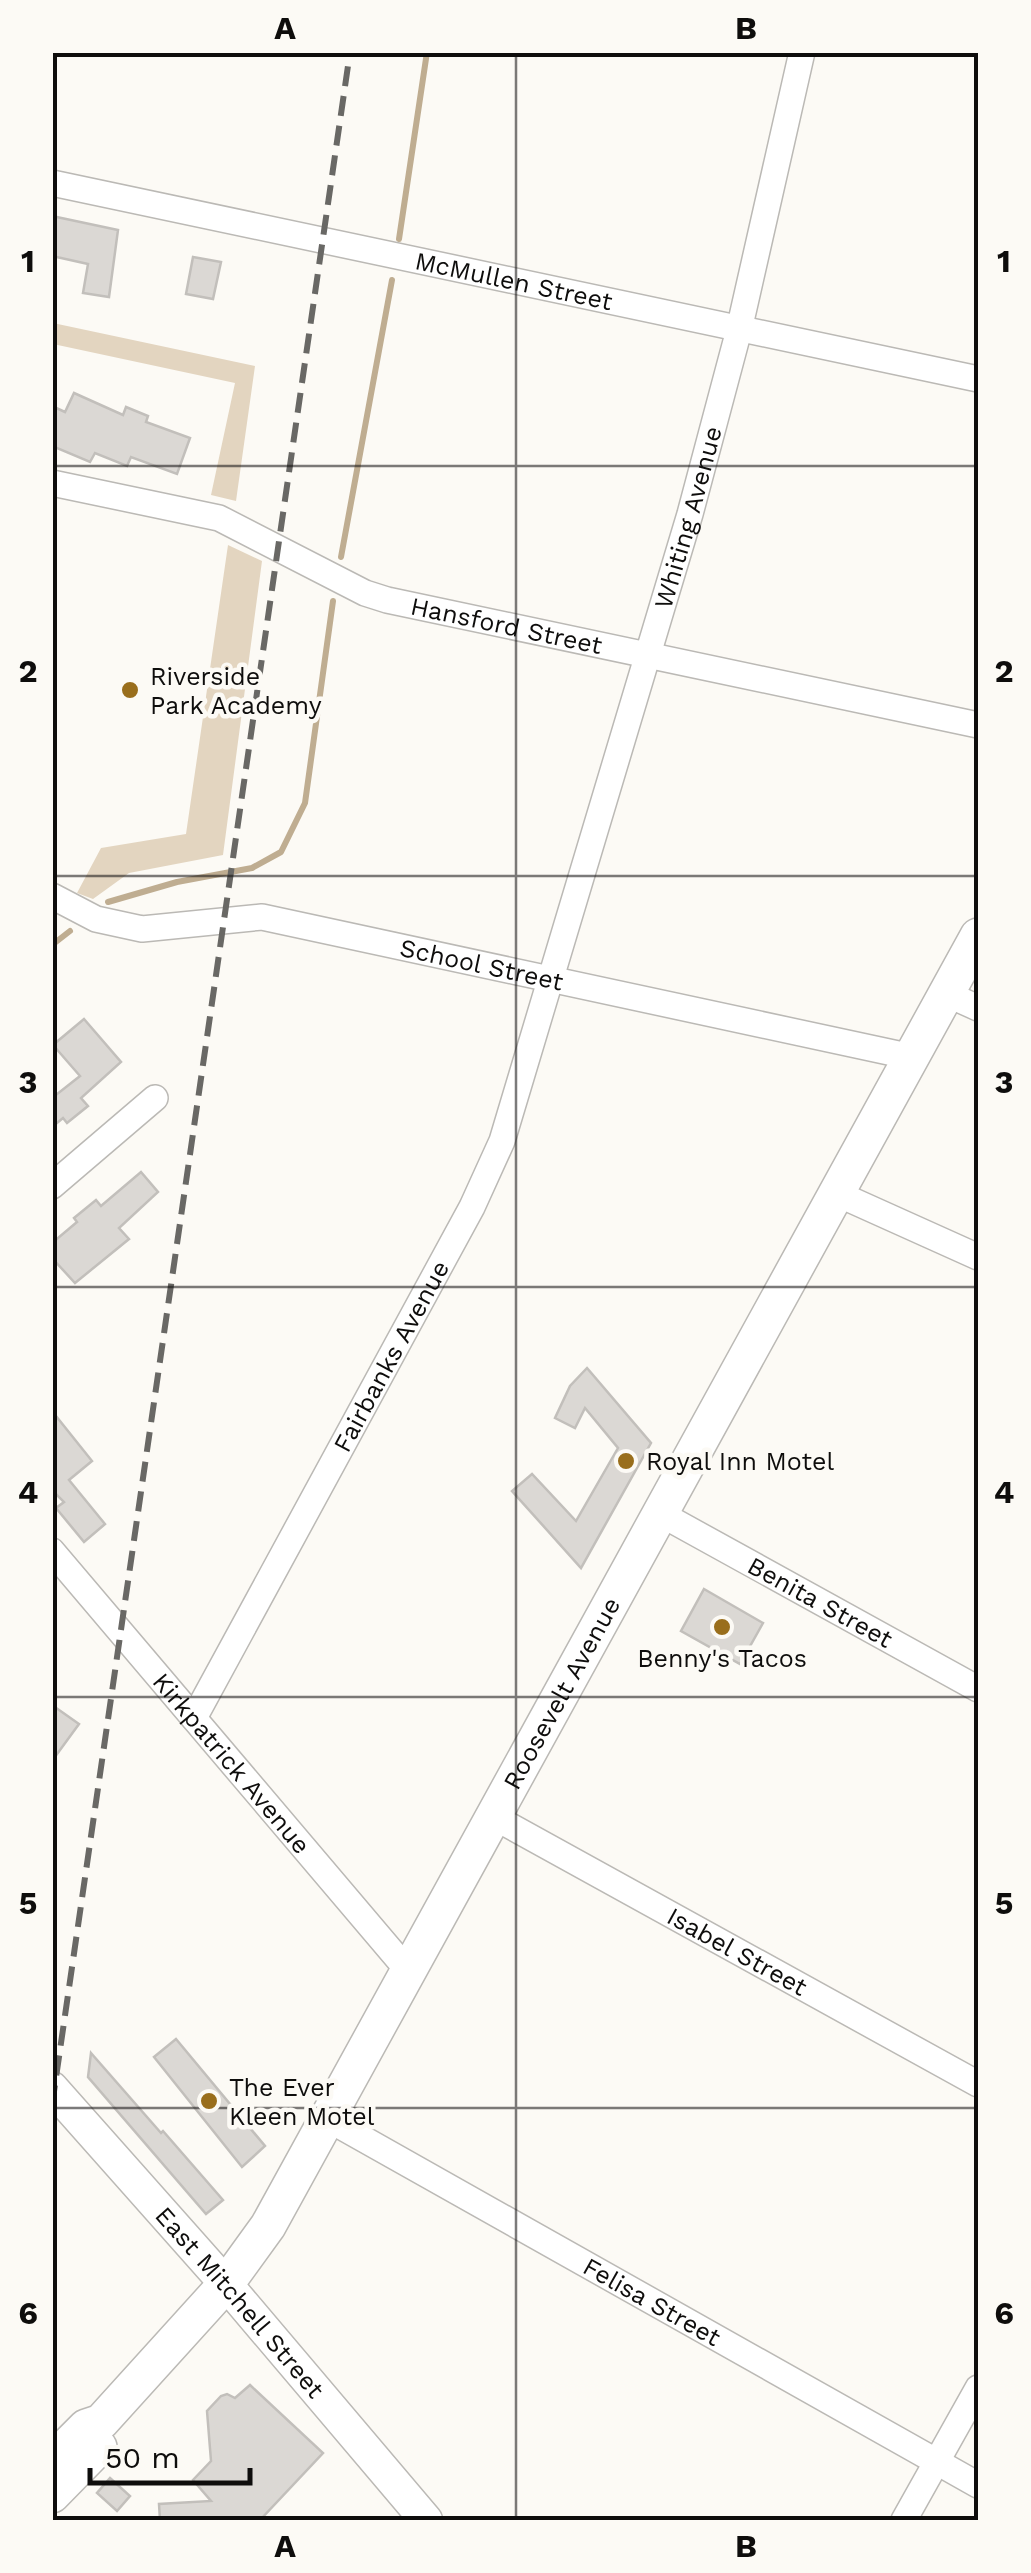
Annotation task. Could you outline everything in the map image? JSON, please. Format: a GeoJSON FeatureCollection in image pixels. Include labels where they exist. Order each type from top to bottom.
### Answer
{"type":"FeatureCollection","features":[{"type":"Feature","properties":{"kind":"main road","name":"Roosevelt Avenue"},"geometry":{"type":"LineString","coordinates":[[52,2460],[86,2427],[101,2422],[226,2284],[268,2226],[912,1058],[963,1001],[978,936]]}},
{"type":"Feature","properties":{"kind":"main road","name":"Roosevelt Avenue"},"geometry":{"type":"LineString","coordinates":[[52,2495],[102,2444],[101,2422]]}},
{"type":"Feature","properties":{"kind":"street","name":"Whiting Avenue"},"geometry":{"type":"LineString","coordinates":[[553,978],[739,330],[802,52]]}},
{"type":"Feature","properties":{"kind":"street","name":"McMullen Street"},"geometry":{"type":"LineString","coordinates":[[52,183],[978,379]]}},
{"type":"Feature","properties":{"kind":"street","name":"Hansford Street"},"geometry":{"type":"LineString","coordinates":[[52,483],[219,518],[365,593],[387,600],[978,725]]}},
{"type":"Feature","properties":{"kind":"street","name":"School Street"},"geometry":{"type":"LineString","coordinates":[[52,896],[96,919],[142,928],[262,918],[912,1058]]}},
{"type":"Feature","properties":{"kind":"street","name":"Fairbanks Avenue"},"geometry":{"type":"LineString","coordinates":[[194,1718],[472,1207],[502,1141],[553,978]]}},
{"type":"Feature","properties":{"kind":"street"},"geometry":{"type":"LineString","coordinates":[[52,1186],[154,1098]]}},
{"type":"Feature","properties":{"kind":"street"},"geometry":{"type":"LineString","coordinates":[[838,1194],[978,1258]]}},
{"type":"Feature","properties":{"kind":"street","name":"Benita Street"},"geometry":{"type":"LineString","coordinates":[[661,1514],[978,1690]]}},
{"type":"Feature","properties":{"kind":"street","name":"Kirkpatrick Avenue"},"geometry":{"type":"LineString","coordinates":[[52,1551],[410,1974]]}},
{"type":"Feature","properties":{"kind":"street","name":"Isabel Street"},"geometry":{"type":"LineString","coordinates":[[494,1816],[978,2084]]}},
{"type":"Feature","properties":{"kind":"street","name":"East Mitchell Street"},"geometry":{"type":"LineString","coordinates":[[52,2088],[226,2284],[426,2520]]}},
{"type":"Feature","properties":{"kind":"street","name":"Felisa Street"},"geometry":{"type":"LineString","coordinates":[[328,2119],[978,2485]]}},
{"type":"Feature","properties":{"kind":"street"},"geometry":{"type":"LineString","coordinates":[[904,2520],[978,2388]]}},
{"type":"Feature","properties":{"kind":"shaded area"},"geometry":{"type":"Polygon","coordinates":[[[53,323],[255,366],[236,501],[211,495],[235,383],[53,344],[53,323]]]}},
{"type":"Feature","properties":{"kind":"shaded area"},"geometry":{"type":"Polygon","coordinates":[[[228,545],[262,561],[223,855],[129,873],[93,899],[77,893],[101,848],[186,834],[228,545]]]}},
{"type":"Feature","properties":{"kind":"building"},"geometry":{"type":"Polygon","coordinates":[[[52,216],[118,230],[109,297],[83,293],[88,264],[52,256],[52,216]]]}},
{"type":"Feature","properties":{"kind":"building"},"geometry":{"type":"Polygon","coordinates":[[[193,257],[221,262],[213,299],[186,294],[193,257]]]}},
{"type":"Feature","properties":{"kind":"building"},"geometry":{"type":"Polygon","coordinates":[[[74,393],[123,415],[126,407],[148,416],[146,422],[190,438],[177,474],[131,457],[127,466],[95,453],[90,462],[52,446],[52,406],[65,412],[74,393]]]}},
{"type":"Feature","properties":{"kind":"building"},"geometry":{"type":"Polygon","coordinates":[[[84,1019],[121,1062],[81,1098],[88,1106],[67,1123],[63,1118],[52,1127],[52,1098],[80,1076],[53,1045],[84,1019]]]}},
{"type":"Feature","properties":{"kind":"building"},"geometry":{"type":"Polygon","coordinates":[[[141,1172],[158,1192],[119,1228],[129,1239],[75,1283],[52,1258],[52,1243],[96,1200],[101,1206],[141,1172]]]}},
{"type":"Feature","properties":{"kind":"building","name":"Royal Inn Motel"},"geometry":{"type":"Polygon","coordinates":[[[587,1368],[651,1443],[581,1568],[512,1491],[532,1474],[576,1521],[618,1448],[585,1408],[575,1428],[555,1418],[570,1386],[587,1368]]]}},
{"type":"Feature","properties":{"kind":"building"},"geometry":{"type":"Polygon","coordinates":[[[52,1411],[92,1461],[69,1480],[105,1524],[84,1542],[56,1508],[64,1502],[52,1493],[52,1411]]]}},
{"type":"Feature","properties":{"kind":"building","name":"Benny's Tacos"},"geometry":{"type":"Polygon","coordinates":[[[704,1589],[763,1623],[740,1664],[681,1631],[704,1589]]]}},
{"type":"Feature","properties":{"kind":"building"},"geometry":{"type":"Polygon","coordinates":[[[52,1705],[79,1724],[52,1761],[52,1705]]]}},
{"type":"Feature","properties":{"kind":"building","name":"The Ever Kleen Motel"},"geometry":{"type":"Polygon","coordinates":[[[176,2039],[265,2146],[242,2167],[154,2057],[176,2039]]]}},
{"type":"Feature","properties":{"kind":"building"},"geometry":{"type":"Polygon","coordinates":[[[91,2053],[223,2200],[206,2214],[88,2077],[91,2053]]]}},
{"type":"Feature","properties":{"kind":"building"},"geometry":{"type":"Polygon","coordinates":[[[250,2385],[323,2453],[260,2520],[160,2520],[159,2504],[211,2501],[193,2480],[211,2461],[207,2411],[221,2396],[235,2398],[250,2385]]]}},
{"type":"Feature","properties":{"kind":"building"},"geometry":{"type":"Polygon","coordinates":[[[110,2478],[130,2496],[117,2511],[97,2493],[110,2478]]]}},
{"type":"Feature","properties":{"kind":"waterway"},"geometry":{"type":"LineString","coordinates":[[399,239],[427,52]]}},
{"type":"Feature","properties":{"kind":"waterway"},"geometry":{"type":"LineString","coordinates":[[341,557],[392,280]]}},
{"type":"Feature","properties":{"kind":"waterway"},"geometry":{"type":"LineString","coordinates":[[108,902],[177,882],[252,868],[281,852],[305,803],[333,601]]}},
{"type":"Feature","properties":{"kind":"waterway"},"geometry":{"type":"LineString","coordinates":[[52,945],[70,931]]}},
{"type":"Feature","properties":{"kind":"railway"},"geometry":{"type":"LineString","coordinates":[[52,2105],[350,52]]}},
{"type":"Feature","properties":{"kind":"place","name":"Riverside Park Academy"},"geometry":{"type":"Point","coordinates":[130,690]}},
{"type":"Feature","properties":{"kind":"place","name":"Royal Inn Motel"},"geometry":{"type":"Point","coordinates":[626,1461]}},
{"type":"Feature","properties":{"kind":"place","name":"Benny's Tacos"},"geometry":{"type":"Point","coordinates":[722,1627]}},
{"type":"Feature","properties":{"kind":"place","name":"The Ever Kleen Motel"},"geometry":{"type":"Point","coordinates":[209,2101]}}]}
